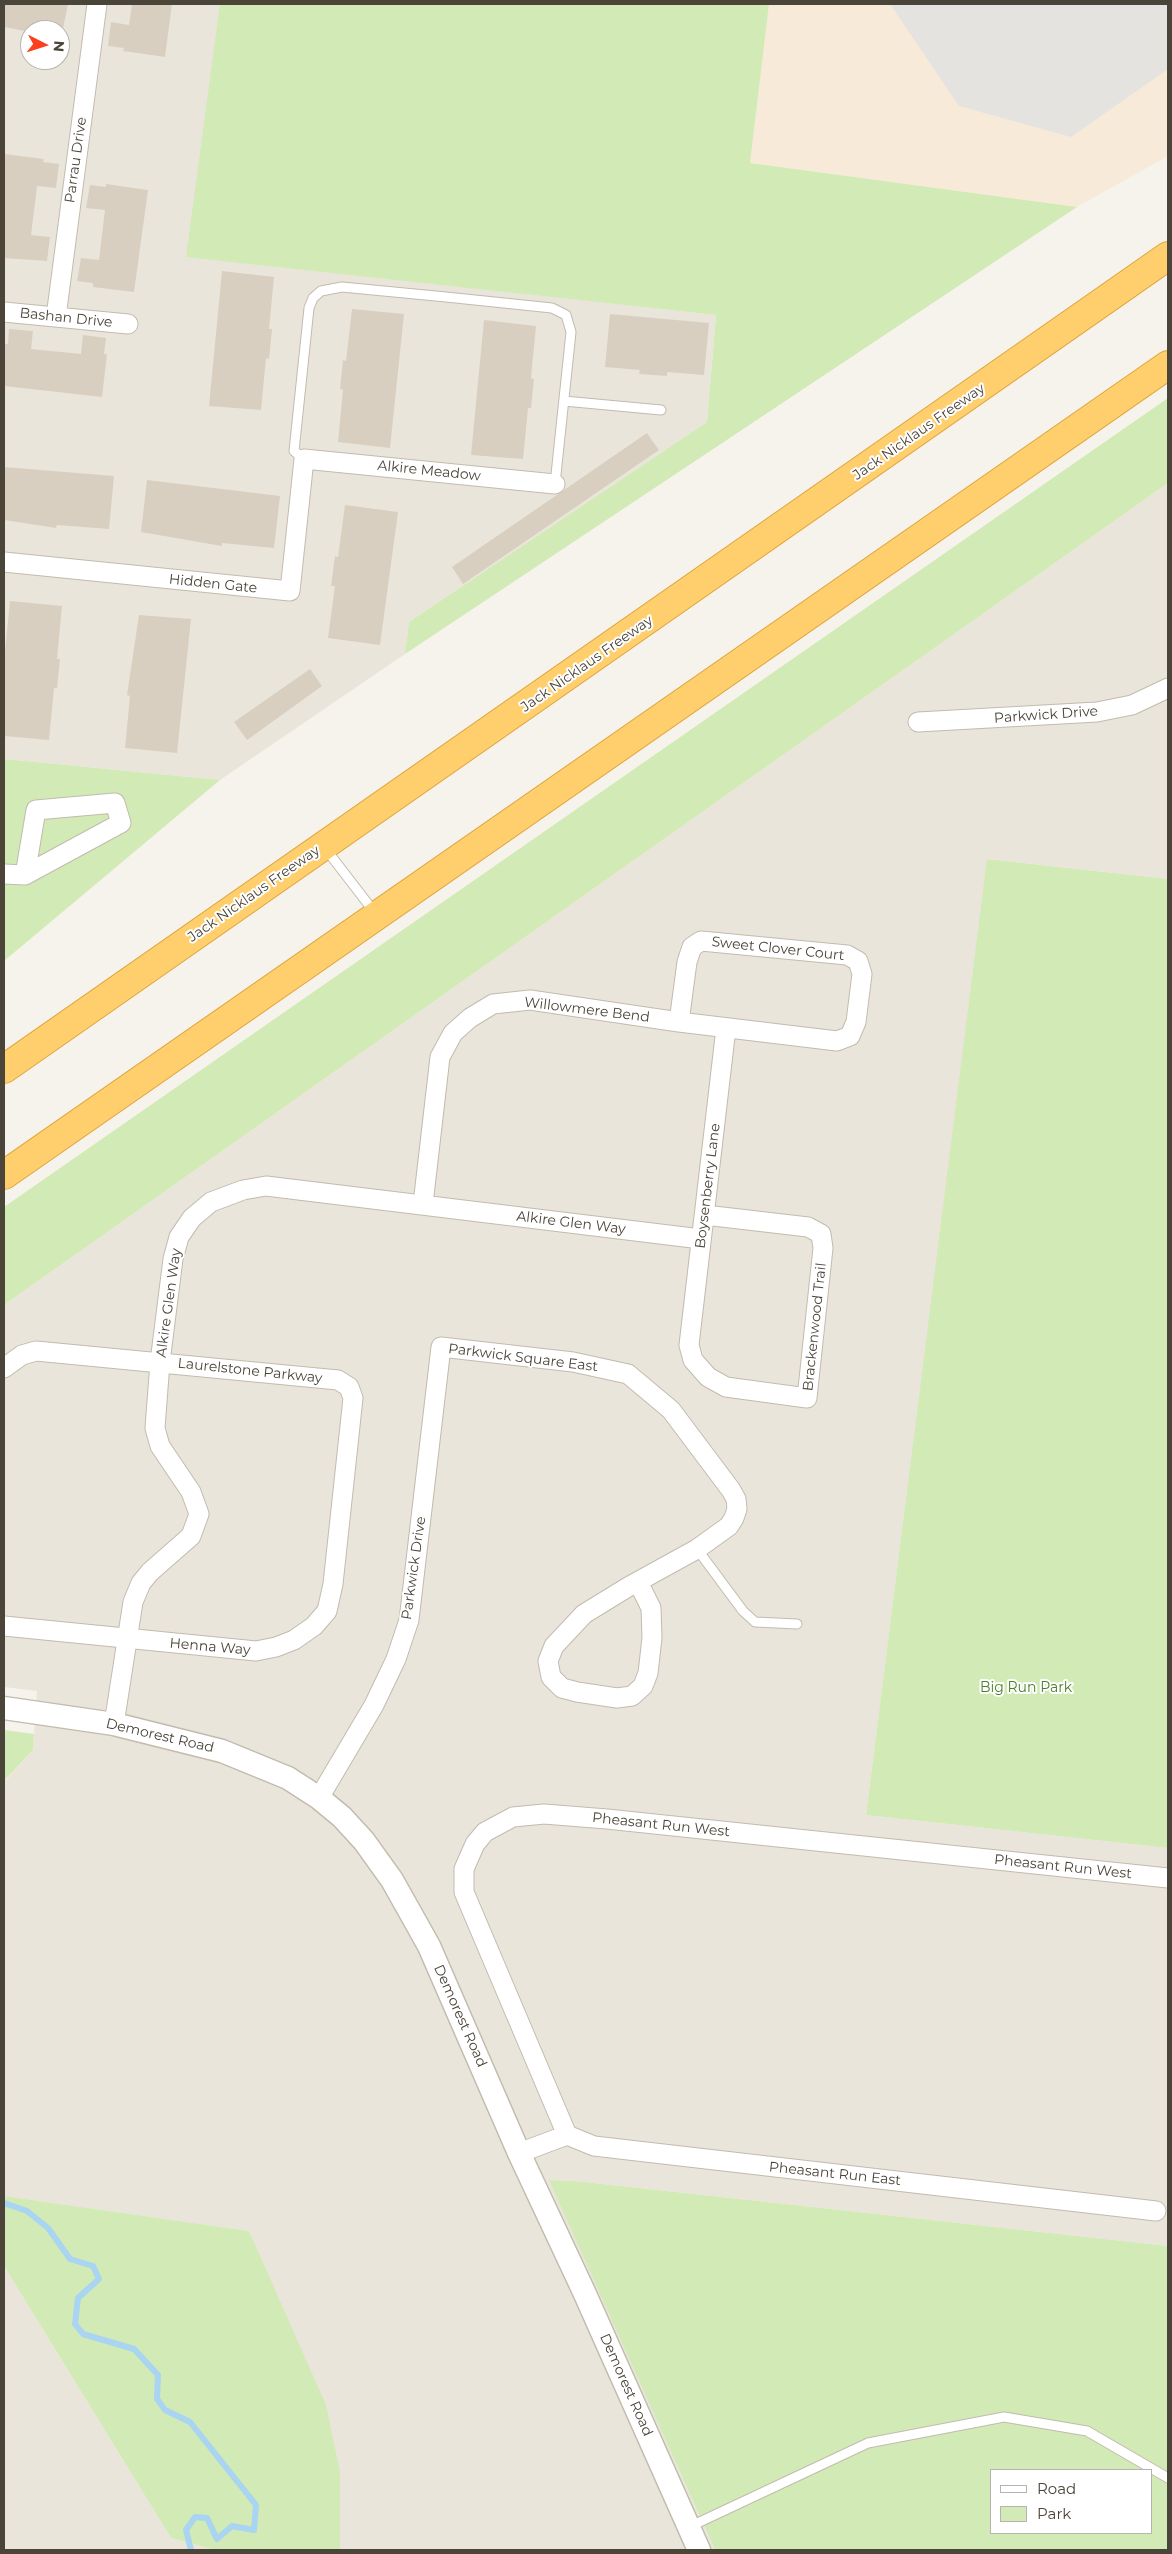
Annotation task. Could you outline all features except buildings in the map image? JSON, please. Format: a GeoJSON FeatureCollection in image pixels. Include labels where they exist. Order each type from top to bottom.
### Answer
{"type":"FeatureCollection","features":[{"type":"Feature","properties":{"kind":"highway","name":"Jack Nicklaus Freeway"},"geometry":{"type":"LineString","coordinates":[[4,1069],[750,550],[1168,256]]}},
{"type":"Feature","properties":{"kind":"highway"},"geometry":{"type":"LineString","coordinates":[[4,1175],[1168,364]]}},
{"type":"Feature","properties":{"kind":"street","name":"Parrau Drive"},"geometry":{"type":"LineString","coordinates":[[56,317],[97,4]]}},
{"type":"Feature","properties":{"kind":"street","name":"Bashan Drive"},"geometry":{"type":"LineString","coordinates":[[4,312],[128,324]]}},
{"type":"Feature","properties":{"kind":"street","name":"Alkire Meadow"},"geometry":{"type":"LineString","coordinates":[[304,459],[555,484]]}},
{"type":"Feature","properties":{"kind":"street","name":"Hidden Gate"},"geometry":{"type":"LineString","coordinates":[[4,562],[290,591],[304,459]]}},
{"type":"Feature","properties":{"kind":"street","name":"Parkwick Drive"},"geometry":{"type":"LineString","coordinates":[[918,722],[1097,712],[1132,705],[1168,688]]}},
{"type":"Feature","properties":{"kind":"street"},"geometry":{"type":"LineString","coordinates":[[4,874],[25,875],[120,822],[115,803],[36,810],[25,875]]}},
{"type":"Feature","properties":{"kind":"street","name":"Sweet Clover Court"},"geometry":{"type":"LineString","coordinates":[[679,1022],[687,962],[692,947],[702,941],[846,955],[858,961],[862,974],[856,1022],[850,1036],[837,1041],[726,1028]]}},
{"type":"Feature","properties":{"kind":"street","name":"Willowmere Bend"},"geometry":{"type":"LineString","coordinates":[[423,1204],[440,1058],[453,1033],[470,1018],[492,1004],[530,1000],[726,1028]]}},
{"type":"Feature","properties":{"kind":"street","name":"Boysenberry Lane"},"geometry":{"type":"LineString","coordinates":[[689,1345],[726,1028]]}},
{"type":"Feature","properties":{"kind":"street","name":"Alkire Glen Way"},"geometry":{"type":"LineString","coordinates":[[114,1724],[125,1639],[133,1602],[141,1583],[150,1572],[191,1536],[198,1524],[199,1514],[191,1492],[160,1446],[155,1428],[160,1362],[173,1259],[179,1237],[192,1218],[211,1202],[243,1190],[266,1186],[701,1239]]}},
{"type":"Feature","properties":{"kind":"street","name":"Brackenwood Trail"},"geometry":{"type":"LineString","coordinates":[[689,1345],[693,1360],[708,1377],[726,1388],[807,1398],[823,1248],[821,1234],[808,1227],[705,1215]]}},
{"type":"Feature","properties":{"kind":"street","name":"Parkwick Drive"},"geometry":{"type":"LineString","coordinates":[[319,1798],[374,1705],[396,1659],[408,1620],[441,1347]]}},
{"type":"Feature","properties":{"kind":"street","name":"Parkwick Square East"},"geometry":{"type":"LineString","coordinates":[[441,1347],[573,1362],[628,1374],[671,1410],[731,1490],[736,1504],[734,1518],[729,1526],[697,1549]]}},
{"type":"Feature","properties":{"kind":"street","name":"Laurelstone Parkway"},"geometry":{"type":"LineString","coordinates":[[4,1368],[22,1355],[36,1351],[338,1380],[349,1387]]}},
{"type":"Feature","properties":{"kind":"street","name":"Henna Way"},"geometry":{"type":"LineString","coordinates":[[4,1626],[256,1651],[276,1647],[294,1640],[314,1626],[327,1611],[333,1584],[353,1398],[349,1387]]}},
{"type":"Feature","properties":{"kind":"street"},"geometry":{"type":"LineString","coordinates":[[638,1582],[651,1608],[652,1638],[648,1673],[643,1686],[632,1696],[617,1698],[562,1688],[552,1677],[548,1661],[554,1646],[584,1614],[638,1582],[697,1549]]}},
{"type":"Feature","properties":{"kind":"street","name":"Demorest Road"},"geometry":{"type":"LineString","coordinates":[[7,1710],[114,1724],[222,1751],[288,1778],[319,1798],[342,1817],[364,1841],[392,1880],[429,1946],[519,2153],[585,2294],[698,2550]]}},
{"type":"Feature","properties":{"kind":"street","name":"Pheasant Run West"},"geometry":{"type":"LineString","coordinates":[[567,2135],[464,1892],[464,1869],[475,1844],[486,1832],[512,1817],[544,1814],[607,1819],[1168,1878]]}},
{"type":"Feature","properties":{"kind":"street"},"geometry":{"type":"LineString","coordinates":[[519,2153],[567,2135]]}},
{"type":"Feature","properties":{"kind":"street","name":"Pheasant Run East"},"geometry":{"type":"LineString","coordinates":[[567,2135],[594,2146],[1156,2211]]}},
{"type":"Feature","properties":{"kind":"lane"},"geometry":{"type":"LineString","coordinates":[[304,459],[294,451],[309,308],[313,298],[321,291],[342,287],[446,297],[561,311],[570,322],[571,332],[555,484]]}},
{"type":"Feature","properties":{"kind":"lane"},"geometry":{"type":"LineString","coordinates":[[564,401],[661,410]]}},
{"type":"Feature","properties":{"kind":"lane"},"geometry":{"type":"LineString","coordinates":[[323,846],[377,915]]}},
{"type":"Feature","properties":{"kind":"lane"},"geometry":{"type":"LineString","coordinates":[[697,1549],[743,1611],[755,1622],[798,1624]]}},
{"type":"Feature","properties":{"kind":"lane"},"geometry":{"type":"LineString","coordinates":[[688,2527],[868,2443],[1004,2417],[1087,2431],[1168,2478]]}},
{"type":"Feature","properties":{"kind":"shaded area"},"geometry":{"type":"Polygon","coordinates":[[[4,4],[524,4],[186,256],[716,315],[707,422],[409,622],[405,654],[220,780],[4,759],[4,4]]]}},
{"type":"Feature","properties":{"kind":"shaded area"},"geometry":{"type":"Polygon","coordinates":[[[769,4],[1168,4],[1168,156],[1077,207],[750,163],[769,4]]]}},
{"type":"Feature","properties":{"kind":"shaded area"},"geometry":{"type":"Polygon","coordinates":[[[890,4],[1168,4],[1168,69],[1071,137],[959,106],[890,4]]]}},
{"type":"Feature","properties":{"kind":"shaded area"},"geometry":{"type":"Polygon","coordinates":[[[1168,483],[1168,879],[988,859],[866,1815],[1168,1848],[1168,2246],[575,2181],[550,2180],[715,2550],[340,2550],[340,2472],[249,2231],[4,2196],[4,1782],[33,1750],[37,1691],[4,1687],[4,1305],[1168,483]]]}},
{"type":"Feature","properties":{"kind":"shaded area"},"geometry":{"type":"Polygon","coordinates":[[[4,2266],[171,2538],[215,2550],[4,2550],[4,2266]]]}},
{"type":"Feature","properties":{"kind":"green space"},"geometry":{"type":"Polygon","coordinates":[[[220,4],[769,4],[750,163],[1077,207],[405,654],[409,622],[707,422],[716,315],[186,257],[220,4]]]}},
{"type":"Feature","properties":{"kind":"green space"},"geometry":{"type":"Polygon","coordinates":[[[1168,398],[1168,483],[4,1305],[4,1207],[1168,398]]]}},
{"type":"Feature","properties":{"kind":"green space"},"geometry":{"type":"Polygon","coordinates":[[[4,759],[220,780],[4,961],[4,759]]]}},
{"type":"Feature","properties":{"kind":"green space","name":"Big Run Park"},"geometry":{"type":"Polygon","coordinates":[[[987,859],[1168,879],[1168,1848],[866,1815],[987,859]]]}},
{"type":"Feature","properties":{"kind":"green space"},"geometry":{"type":"Polygon","coordinates":[[[4,1730],[34,1734],[33,1750],[4,1781],[4,1730]]]}},
{"type":"Feature","properties":{"kind":"green space"},"geometry":{"type":"Polygon","coordinates":[[[549,2180],[575,2181],[1168,2246],[1168,2550],[715,2550],[549,2180]]]}},
{"type":"Feature","properties":{"kind":"green space"},"geometry":{"type":"Polygon","coordinates":[[[4,2196],[249,2231],[326,2405],[340,2472],[340,2550],[215,2550],[171,2538],[4,2266],[4,2196]]]}},
{"type":"Feature","properties":{"kind":"waterway"},"geometry":{"type":"LineString","coordinates":[[4,2203],[27,2211],[48,2228],[70,2259],[93,2266],[99,2279],[78,2298],[75,2324],[83,2334],[134,2349],[158,2375],[157,2399],[165,2410],[190,2422],[256,2505],[254,2530],[232,2526],[217,2539],[207,2518],[195,2517],[186,2530],[191,2550]]}}]}
